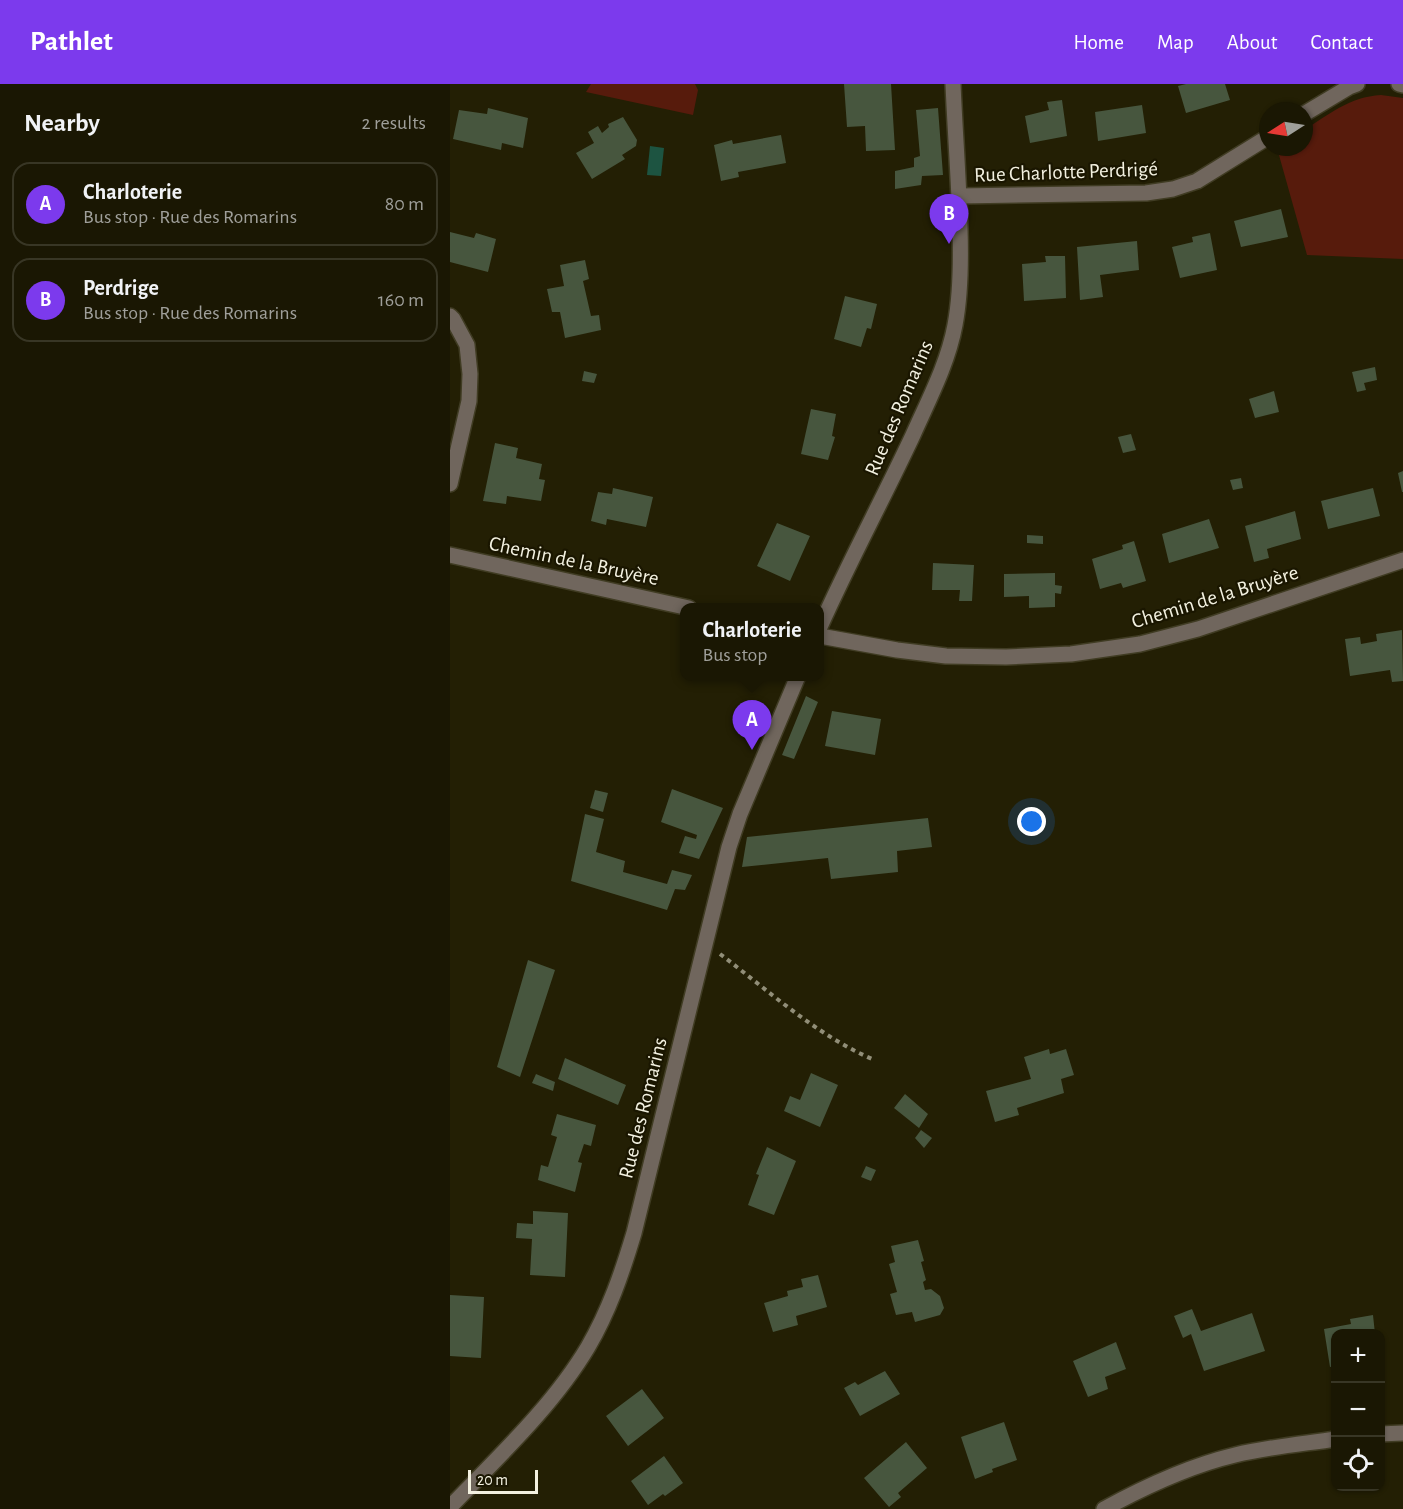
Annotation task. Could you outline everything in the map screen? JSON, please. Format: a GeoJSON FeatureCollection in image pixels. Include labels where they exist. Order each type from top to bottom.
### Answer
{"type":"FeatureCollection","features":[{"type":"Feature","properties":{"kind":"street","name":"Rue des Romarins"},"geometry":{"type":"LineString","coordinates":[[824,617],[932,392],[946,359],[955,326],[960,295],[961,260],[953,84]]}},
{"type":"Feature","properties":{"kind":"street"},"geometry":{"type":"LineString","coordinates":[[1313,109],[1357,84]]}},
{"type":"Feature","properties":{"kind":"street","name":"Rue Charlotte Perdrigé"},"geometry":{"type":"LineString","coordinates":[[959,196],[1146,193],[1173,189],[1197,181],[1259,143]]}},
{"type":"Feature","properties":{"kind":"street"},"geometry":{"type":"LineString","coordinates":[[450,316],[467,345],[470,375],[469,401],[450,484]]}},
{"type":"Feature","properties":{"kind":"street","name":"Chemin de la Bruyère"},"geometry":{"type":"LineString","coordinates":[[450,555],[680,606]]}},
{"type":"Feature","properties":{"kind":"street","name":"Chemin de la Bruyère"},"geometry":{"type":"LineString","coordinates":[[824,637],[946,656],[1006,657],[1071,654],[1140,644],[1198,629],[1403,560]]}},
{"type":"Feature","properties":{"kind":"street","name":"Rue des Romarins"},"geometry":{"type":"LineString","coordinates":[[450,1507],[532,1420],[566,1380],[605,1315],[622,1275],[729,847],[740,814],[796,681]]}},
{"type":"Feature","properties":{"kind":"street"},"geometry":{"type":"LineString","coordinates":[[1385,1434],[1403,1432]]}},
{"type":"Feature","properties":{"kind":"street"},"geometry":{"type":"LineString","coordinates":[[1104,1509],[1159,1481],[1236,1454],[1331,1440]]}},
{"type":"Feature","properties":{"kind":"path"},"geometry":{"type":"LineString","coordinates":[[706,942],[831,1039],[872,1059]]}},
{"type":"Feature","properties":{"kind":"shaded area"},"geometry":{"type":"Polygon","coordinates":[[[591,84],[695,84],[698,90],[693,115],[586,92],[591,84]]]}},
{"type":"Feature","properties":{"kind":"shaded area"},"geometry":{"type":"Polygon","coordinates":[[[1370,96],[1403,98],[1403,259],[1307,255],[1279,156],[1313,156],[1313,124],[1349,103],[1370,96]]]}},
{"type":"Feature","properties":{"kind":"shaded area"},"geometry":{"type":"Polygon","coordinates":[[[650,146],[664,148],[661,176],[647,175],[650,146]]]}},
{"type":"Feature","properties":{"kind":"building"},"geometry":{"type":"Polygon","coordinates":[[[844,84],[891,84],[895,150],[866,151],[865,126],[847,127],[844,84]]]}},
{"type":"Feature","properties":{"kind":"building"},"geometry":{"type":"Polygon","coordinates":[[[1225,84],[1230,100],[1186,113],[1178,86],[1225,84]]]}},
{"type":"Feature","properties":{"kind":"building"},"geometry":{"type":"Polygon","coordinates":[[[1062,100],[1067,136],[1030,143],[1025,116],[1049,110],[1047,102],[1062,100]]]}},
{"type":"Feature","properties":{"kind":"building"},"geometry":{"type":"Polygon","coordinates":[[[1142,105],[1146,133],[1098,141],[1095,112],[1142,105]]]}},
{"type":"Feature","properties":{"kind":"building"},"geometry":{"type":"Polygon","coordinates":[[[488,108],[528,118],[523,148],[502,143],[501,150],[453,139],[459,110],[487,114],[488,108]]]}},
{"type":"Feature","properties":{"kind":"building"},"geometry":{"type":"Polygon","coordinates":[[[938,108],[943,175],[922,176],[921,185],[895,189],[895,171],[914,167],[914,158],[920,156],[916,110],[938,108]]]}},
{"type":"Feature","properties":{"kind":"building"},"geometry":{"type":"Polygon","coordinates":[[[623,117],[637,140],[636,146],[622,155],[625,159],[592,179],[576,153],[594,143],[588,132],[598,126],[602,133],[609,127],[608,124],[623,117]]]}},
{"type":"Feature","properties":{"kind":"building"},"geometry":{"type":"Polygon","coordinates":[[[781,135],[786,163],[738,172],[739,177],[721,181],[714,145],[732,140],[733,144],[781,135]]]}},
{"type":"Feature","properties":{"kind":"building"},"geometry":{"type":"Polygon","coordinates":[[[1281,209],[1288,237],[1241,247],[1234,221],[1281,209]]]}},
{"type":"Feature","properties":{"kind":"building"},"geometry":{"type":"Polygon","coordinates":[[[450,232],[474,238],[476,233],[496,239],[488,272],[450,262],[450,232]]]}},
{"type":"Feature","properties":{"kind":"building"},"geometry":{"type":"Polygon","coordinates":[[[1210,233],[1217,270],[1180,278],[1172,247],[1193,242],[1192,237],[1210,233]]]}},
{"type":"Feature","properties":{"kind":"building"},"geometry":{"type":"Polygon","coordinates":[[[1137,241],[1139,270],[1100,275],[1103,297],[1080,300],[1077,247],[1137,241]]]}},
{"type":"Feature","properties":{"kind":"building"},"geometry":{"type":"Polygon","coordinates":[[[1045,256],[1065,256],[1066,298],[1024,301],[1022,264],[1046,262],[1045,256]]]}},
{"type":"Feature","properties":{"kind":"building"},"geometry":{"type":"Polygon","coordinates":[[[585,260],[589,279],[583,281],[591,316],[599,315],[601,330],[565,338],[560,312],[552,312],[547,289],[564,286],[560,265],[585,260]]]}},
{"type":"Feature","properties":{"kind":"building"},"geometry":{"type":"Polygon","coordinates":[[[845,296],[877,304],[871,329],[867,328],[861,347],[834,339],[845,296]]]}},
{"type":"Feature","properties":{"kind":"building"},"geometry":{"type":"Polygon","coordinates":[[[1375,367],[1377,380],[1364,383],[1366,390],[1357,392],[1352,372],[1375,367]]]}},
{"type":"Feature","properties":{"kind":"building"},"geometry":{"type":"Polygon","coordinates":[[[584,371],[597,374],[594,383],[582,381],[584,371]]]}},
{"type":"Feature","properties":{"kind":"building"},"geometry":{"type":"Polygon","coordinates":[[[1274,391],[1279,412],[1255,418],[1249,399],[1274,391]]]}},
{"type":"Feature","properties":{"kind":"building"},"geometry":{"type":"Polygon","coordinates":[[[811,409],[836,414],[832,436],[835,437],[828,460],[801,454],[811,409]]]}},
{"type":"Feature","properties":{"kind":"building"},"geometry":{"type":"Polygon","coordinates":[[[1131,434],[1136,450],[1123,453],[1118,437],[1131,434]]]}},
{"type":"Feature","properties":{"kind":"building"},"geometry":{"type":"Polygon","coordinates":[[[495,443],[518,448],[516,458],[542,464],[539,479],[545,480],[541,501],[507,496],[506,504],[483,501],[495,443]]]}},
{"type":"Feature","properties":{"kind":"building"},"geometry":{"type":"Polygon","coordinates":[[[1403,471],[1403,492],[1402,492],[1398,473],[1403,471]]]}},
{"type":"Feature","properties":{"kind":"building"},"geometry":{"type":"Polygon","coordinates":[[[1241,478],[1243,488],[1233,490],[1230,480],[1241,478]]]}},
{"type":"Feature","properties":{"kind":"building"},"geometry":{"type":"Polygon","coordinates":[[[613,488],[653,497],[646,527],[607,519],[606,525],[591,521],[598,492],[612,494],[613,488]]]}},
{"type":"Feature","properties":{"kind":"building"},"geometry":{"type":"Polygon","coordinates":[[[1373,488],[1380,516],[1328,529],[1321,501],[1373,488]]]}},
{"type":"Feature","properties":{"kind":"building"},"geometry":{"type":"Polygon","coordinates":[[[1295,511],[1301,539],[1267,549],[1269,558],[1254,562],[1245,526],[1295,511]]]}},
{"type":"Feature","properties":{"kind":"building"},"geometry":{"type":"Polygon","coordinates":[[[1209,519],[1219,548],[1169,563],[1162,534],[1209,519]]]}},
{"type":"Feature","properties":{"kind":"building"},"geometry":{"type":"Polygon","coordinates":[[[777,523],[810,536],[790,581],[757,566],[777,523]]]}},
{"type":"Feature","properties":{"kind":"building"},"geometry":{"type":"Polygon","coordinates":[[[1027,535],[1043,536],[1043,544],[1027,543],[1027,535]]]}},
{"type":"Feature","properties":{"kind":"building"},"geometry":{"type":"Polygon","coordinates":[[[1134,541],[1146,581],[1123,588],[1121,583],[1100,589],[1092,559],[1123,549],[1122,545],[1134,541]]]}},
{"type":"Feature","properties":{"kind":"building"},"geometry":{"type":"Polygon","coordinates":[[[933,563],[974,565],[972,601],[959,601],[960,590],[932,590],[933,563]]]}},
{"type":"Feature","properties":{"kind":"building"},"geometry":{"type":"Polygon","coordinates":[[[1055,573],[1055,585],[1062,586],[1061,594],[1055,593],[1055,607],[1029,608],[1029,596],[1004,597],[1004,574],[1055,573]]]}},
{"type":"Feature","properties":{"kind":"building"},"geometry":{"type":"Polygon","coordinates":[[[1402,630],[1403,681],[1392,682],[1390,670],[1350,676],[1345,639],[1360,637],[1361,644],[1377,641],[1376,634],[1402,630]]]}},
{"type":"Feature","properties":{"kind":"building"},"geometry":{"type":"Polygon","coordinates":[[[806,696],[818,702],[794,759],[782,755],[806,696]]]}},
{"type":"Feature","properties":{"kind":"building"},"geometry":{"type":"Polygon","coordinates":[[[832,711],[881,719],[875,755],[825,746],[832,711]]]}},
{"type":"Feature","properties":{"kind":"building"},"geometry":{"type":"Polygon","coordinates":[[[672,789],[723,808],[699,859],[679,853],[685,836],[696,839],[697,835],[661,822],[672,789]]]}},
{"type":"Feature","properties":{"kind":"building"},"geometry":{"type":"Polygon","coordinates":[[[595,790],[608,793],[603,812],[590,808],[595,790]]]}},
{"type":"Feature","properties":{"kind":"building"},"geometry":{"type":"Polygon","coordinates":[[[585,814],[604,819],[596,852],[625,861],[623,872],[667,884],[672,870],[692,875],[685,890],[675,889],[667,910],[571,881],[585,814]]]}},
{"type":"Feature","properties":{"kind":"building"},"geometry":{"type":"Polygon","coordinates":[[[928,818],[932,847],[897,851],[898,872],[831,879],[828,858],[742,867],[747,837],[928,818]]]}},
{"type":"Feature","properties":{"kind":"building"},"geometry":{"type":"Polygon","coordinates":[[[528,960],[555,970],[520,1077],[497,1067],[528,960]]]}},
{"type":"Feature","properties":{"kind":"building"},"geometry":{"type":"Polygon","coordinates":[[[1049,1049],[1050,1054],[1066,1049],[1074,1075],[1061,1079],[1064,1093],[1017,1108],[1019,1115],[995,1122],[986,1091],[1031,1079],[1024,1057],[1049,1049]]]}},
{"type":"Feature","properties":{"kind":"building"},"geometry":{"type":"Polygon","coordinates":[[[565,1058],[626,1085],[618,1105],[558,1079],[565,1058]]]}},
{"type":"Feature","properties":{"kind":"building"},"geometry":{"type":"Polygon","coordinates":[[[811,1073],[838,1085],[820,1127],[784,1111],[790,1096],[800,1100],[811,1073]]]}},
{"type":"Feature","properties":{"kind":"building"},"geometry":{"type":"Polygon","coordinates":[[[536,1074],[555,1082],[553,1091],[532,1083],[536,1074]]]}},
{"type":"Feature","properties":{"kind":"building"},"geometry":{"type":"Polygon","coordinates":[[[905,1094],[928,1114],[919,1128],[894,1108],[905,1094]]]}},
{"type":"Feature","properties":{"kind":"building"},"geometry":{"type":"Polygon","coordinates":[[[557,1114],[596,1125],[591,1146],[584,1144],[578,1162],[582,1163],[575,1192],[538,1180],[541,1165],[548,1167],[557,1137],[551,1135],[557,1114]]]}},
{"type":"Feature","properties":{"kind":"building"},"geometry":{"type":"Polygon","coordinates":[[[921,1130],[932,1138],[924,1148],[915,1138],[921,1130]]]}},
{"type":"Feature","properties":{"kind":"building"},"geometry":{"type":"Polygon","coordinates":[[[767,1147],[796,1161],[774,1215],[748,1205],[759,1175],[756,1174],[767,1147]]]}},
{"type":"Feature","properties":{"kind":"building"},"geometry":{"type":"Polygon","coordinates":[[[866,1166],[876,1170],[871,1181],[861,1177],[866,1166]]]}},
{"type":"Feature","properties":{"kind":"building"},"geometry":{"type":"Polygon","coordinates":[[[533,1211],[568,1213],[565,1277],[530,1275],[532,1239],[516,1238],[517,1223],[533,1224],[533,1211]]]}},
{"type":"Feature","properties":{"kind":"building"},"geometry":{"type":"Polygon","coordinates":[[[918,1240],[924,1261],[921,1262],[926,1280],[923,1282],[925,1290],[931,1289],[940,1296],[944,1308],[940,1315],[915,1322],[912,1312],[896,1315],[890,1294],[897,1292],[889,1264],[895,1262],[891,1246],[918,1240]]]}},
{"type":"Feature","properties":{"kind":"building"},"geometry":{"type":"Polygon","coordinates":[[[818,1275],[827,1307],[796,1316],[798,1325],[773,1332],[764,1303],[788,1296],[787,1291],[803,1287],[801,1279],[818,1275]]]}},
{"type":"Feature","properties":{"kind":"building"},"geometry":{"type":"Polygon","coordinates":[[[450,1295],[484,1297],[481,1358],[450,1356],[450,1295]]]}},
{"type":"Feature","properties":{"kind":"building"},"geometry":{"type":"Polygon","coordinates":[[[1192,1309],[1201,1331],[1252,1313],[1265,1351],[1204,1371],[1191,1334],[1183,1338],[1174,1316],[1192,1309]]]}},
{"type":"Feature","properties":{"kind":"building"},"geometry":{"type":"Polygon","coordinates":[[[1373,1315],[1374,1329],[1331,1329],[1330,1367],[1324,1329],[1351,1324],[1350,1319],[1373,1315]]]}},
{"type":"Feature","properties":{"kind":"building"},"geometry":{"type":"Polygon","coordinates":[[[1116,1342],[1126,1369],[1105,1377],[1108,1389],[1088,1397],[1073,1361],[1116,1342]]]}},
{"type":"Feature","properties":{"kind":"building"},"geometry":{"type":"Polygon","coordinates":[[[885,1371],[900,1394],[860,1416],[844,1388],[855,1382],[858,1385],[885,1371]]]}},
{"type":"Feature","properties":{"kind":"building"},"geometry":{"type":"Polygon","coordinates":[[[642,1389],[664,1418],[628,1446],[606,1416],[642,1389]]]}},
{"type":"Feature","properties":{"kind":"building"},"geometry":{"type":"Polygon","coordinates":[[[1004,1422],[1017,1460],[992,1469],[993,1472],[975,1479],[961,1437],[1004,1422]]]}},
{"type":"Feature","properties":{"kind":"building"},"geometry":{"type":"Polygon","coordinates":[[[906,1442],[927,1468],[898,1493],[901,1497],[889,1507],[864,1478],[906,1442]]]}},
{"type":"Feature","properties":{"kind":"building"},"geometry":{"type":"Polygon","coordinates":[[[664,1456],[683,1483],[648,1505],[631,1481],[664,1456]]]}},
{"type":"Feature","properties":{"kind":"place","name":"Perdrige"},"geometry":{"type":"Point","coordinates":[949,244]}},
{"type":"Feature","properties":{"kind":"place","name":"Charloterie"},"geometry":{"type":"Point","coordinates":[752,750]}}]}
